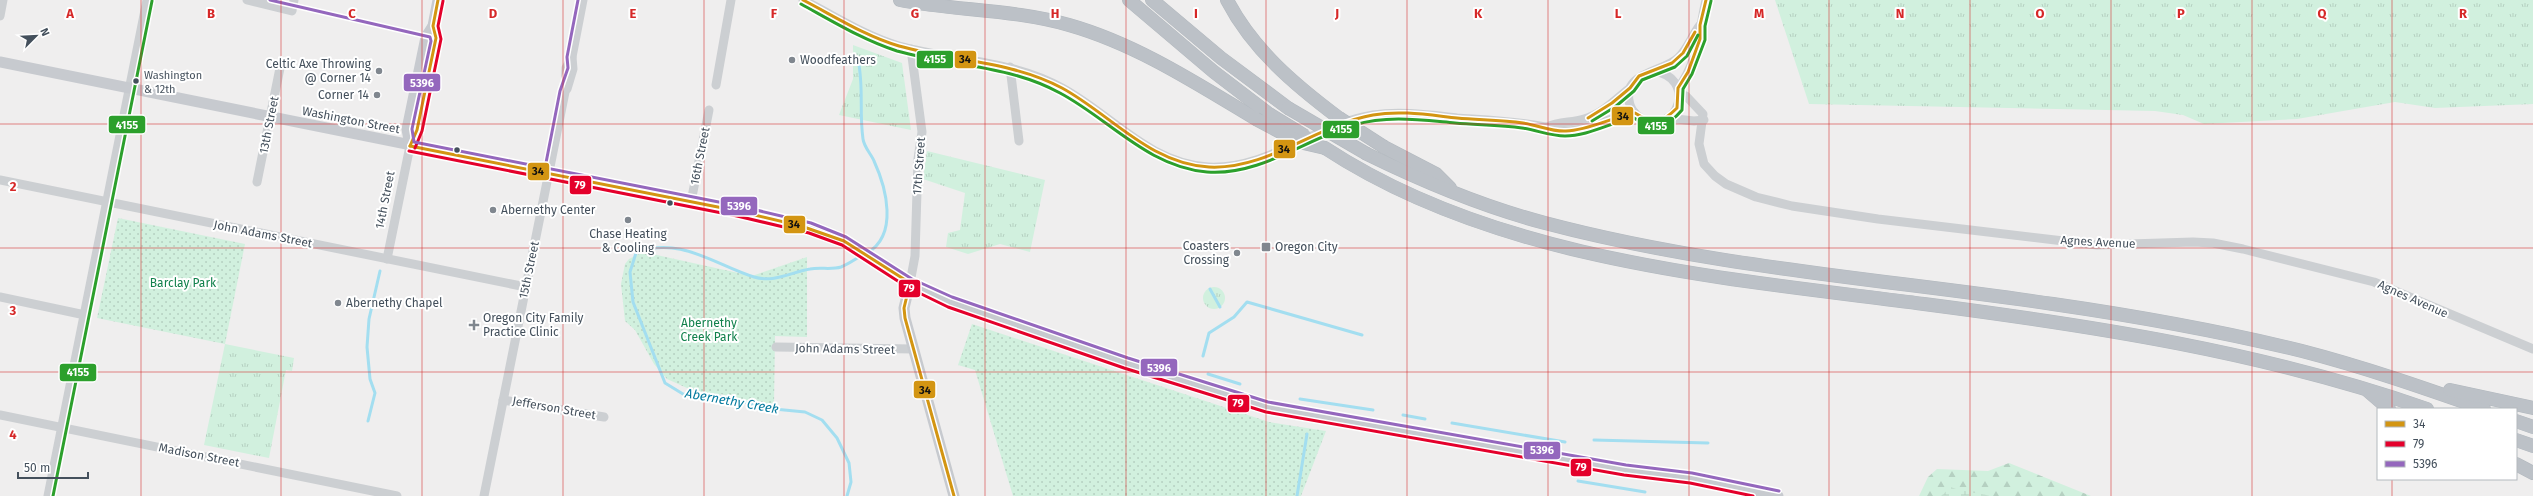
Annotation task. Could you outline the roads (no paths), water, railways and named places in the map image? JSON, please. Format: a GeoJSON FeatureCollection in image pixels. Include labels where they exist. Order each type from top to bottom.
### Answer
{"type":"FeatureCollection","features":[{"type":"Feature","properties":{"kind":"highway"},"geometry":{"type":"LineString","coordinates":[[900,0],[932,7],[1052,21],[1102,35],[1153,59],[1299,142],[1325,148]]}},
{"type":"Feature","properties":{"kind":"highway"},"geometry":{"type":"LineString","coordinates":[[1129,0],[1202,63],[1269,114],[1348,163],[1382,181],[1451,211],[1498,227],[1596,254],[1737,279],[2020,317],[2142,336],[2250,358],[2364,387],[2424,408]]}},
{"type":"Feature","properties":{"kind":"highway"},"geometry":{"type":"LineString","coordinates":[[1152,0],[1221,58],[1288,108],[1367,154],[1454,192],[1542,222],[1660,249],[1738,262],[2040,302],[2168,322],[2305,352],[2481,408]]}},
{"type":"Feature","properties":{"kind":"highway"},"geometry":{"type":"LineString","coordinates":[[1227,0],[1257,46],[1314,99],[1384,147],[1436,174],[1454,192]]}},
{"type":"Feature","properties":{"kind":"highway"},"geometry":{"type":"LineString","coordinates":[[2384,376],[2533,408]]}},
{"type":"Feature","properties":{"kind":"highway"},"geometry":{"type":"LineString","coordinates":[[2364,387],[2389,408]]}},
{"type":"Feature","properties":{"kind":"highway"},"geometry":{"type":"LineString","coordinates":[[2517,421],[2533,427]]}},
{"type":"Feature","properties":{"kind":"highway"},"geometry":{"type":"LineString","coordinates":[[2517,440],[2533,446]]}},
{"type":"Feature","properties":{"kind":"highway"},"geometry":{"type":"LineString","coordinates":[[2517,465],[2533,473]]}},
{"type":"Feature","properties":{"kind":"main road","name":"14th Street"},"geometry":{"type":"LineString","coordinates":[[410,146],[417,130],[436,38],[433,26],[438,0]]}},
{"type":"Feature","properties":{"kind":"main road","name":"Washington Street"},"geometry":{"type":"LineString","coordinates":[[0,62],[270,118],[691,202],[810,228],[844,241],[910,283],[950,302],[1016,326],[1237,398],[1288,412],[1625,470],[1691,478],[1778,496]]}},
{"type":"Feature","properties":{"kind":"main road"},"geometry":{"type":"LineString","coordinates":[[910,283],[904,313],[954,496]]}},
{"type":"Feature","properties":{"kind":"street"},"geometry":{"type":"LineString","coordinates":[[0,16],[3,0]]}},
{"type":"Feature","properties":{"kind":"street"},"geometry":{"type":"LineString","coordinates":[[48,496],[147,0]]}},
{"type":"Feature","properties":{"kind":"street"},"geometry":{"type":"LineString","coordinates":[[247,0],[292,11],[294,0]]}},
{"type":"Feature","properties":{"kind":"street","name":"15th Street"},"geometry":{"type":"LineString","coordinates":[[484,496],[565,92],[566,68],[572,58],[583,0]]}},
{"type":"Feature","properties":{"kind":"street"},"geometry":{"type":"LineString","coordinates":[[716,85],[731,0]]}},
{"type":"Feature","properties":{"kind":"street"},"geometry":{"type":"LineString","coordinates":[[803,0],[873,36],[912,49],[1010,68],[1054,83],[1071,93],[1147,148],[1176,161],[1208,167],[1251,162],[1350,121],[1385,114],[1416,114],[1547,127],[1556,132],[1572,130],[1616,116],[1635,113]]}},
{"type":"Feature","properties":{"kind":"street"},"geometry":{"type":"LineString","coordinates":[[1630,88],[1629,97],[1635,113],[1647,121],[1661,121],[1667,118],[1677,108],[1679,91],[1696,53],[1700,39],[1700,25],[1706,0]]}},
{"type":"Feature","properties":{"kind":"street"},"geometry":{"type":"LineString","coordinates":[[1547,127],[1556,123],[1584,119],[1598,113],[1630,88],[1639,76],[1654,71],[1679,57],[1700,25]]}},
{"type":"Feature","properties":{"kind":"street","name":"17th Street"},"geometry":{"type":"LineString","coordinates":[[910,283],[915,256],[918,159],[922,132],[912,49]]}},
{"type":"Feature","properties":{"kind":"street","name":"13th Street"},"geometry":{"type":"LineString","coordinates":[[257,182],[280,68]]}},
{"type":"Feature","properties":{"kind":"street"},"geometry":{"type":"LineString","coordinates":[[1010,68],[1019,141]]}},
{"type":"Feature","properties":{"kind":"street"},"geometry":{"type":"LineString","coordinates":[[1654,71],[1669,75],[1679,91],[1703,114],[1704,120],[1694,121],[1667,118]]}},
{"type":"Feature","properties":{"kind":"street","name":"16th Street"},"geometry":{"type":"LineString","coordinates":[[691,202],[709,110]]}},
{"type":"Feature","properties":{"kind":"street","name":"Agnes Avenue"},"geometry":{"type":"LineString","coordinates":[[1704,120],[1699,132],[1699,144],[1704,164],[1715,176],[1726,184],[1756,197],[1792,206],[1878,219],[2097,245],[2213,243],[2374,282],[2533,350]]}},
{"type":"Feature","properties":{"kind":"street","name":"14th Street"},"geometry":{"type":"LineString","coordinates":[[387,259],[410,146]]}},
{"type":"Feature","properties":{"kind":"street","name":"John Adams Street"},"geometry":{"type":"LineString","coordinates":[[0,180],[526,287]]}},
{"type":"Feature","properties":{"kind":"street"},"geometry":{"type":"LineString","coordinates":[[0,297],[85,315]]}},
{"type":"Feature","properties":{"kind":"street","name":"John Adams Street"},"geometry":{"type":"LineString","coordinates":[[776,347],[914,349]]}},
{"type":"Feature","properties":{"kind":"street","name":"Jefferson Street"},"geometry":{"type":"LineString","coordinates":[[503,400],[604,417]]}},
{"type":"Feature","properties":{"kind":"street","name":"Madison Street"},"geometry":{"type":"LineString","coordinates":[[0,415],[397,496]]}},
{"type":"Feature","properties":{"kind":"waterway","name":"Abernethy Creek"},"geometry":{"type":"LineString","coordinates":[[858,60],[861,80],[861,119],[863,139],[873,158],[878,172],[887,210],[883,235],[877,245],[867,253]]}},
{"type":"Feature","properties":{"kind":"waterway","name":"Abernethy Creek"},"geometry":{"type":"LineString","coordinates":[[847,496],[851,482],[849,463],[837,438],[822,420],[805,412],[774,409],[721,397],[683,394],[665,383],[633,302],[630,272],[636,253],[652,248],[667,247],[682,250],[711,259],[739,272],[761,279],[776,278],[814,268],[837,268],[862,255]]}},
{"type":"Feature","properties":{"kind":"waterway"},"geometry":{"type":"LineString","coordinates":[[368,421],[375,393],[370,379],[367,347],[369,319],[380,271]]}},
{"type":"Feature","properties":{"kind":"waterway"},"geometry":{"type":"LineString","coordinates":[[1210,289],[1220,307]]}},
{"type":"Feature","properties":{"kind":"waterway"},"geometry":{"type":"LineString","coordinates":[[1203,356],[1209,333],[1234,317],[1247,302],[1362,335]]}},
{"type":"Feature","properties":{"kind":"waterway"},"geometry":{"type":"LineString","coordinates":[[1208,374],[1240,384]]}},
{"type":"Feature","properties":{"kind":"waterway"},"geometry":{"type":"LineString","coordinates":[[1300,399],[1373,410]]}},
{"type":"Feature","properties":{"kind":"waterway"},"geometry":{"type":"LineString","coordinates":[[1403,415],[1425,419]]}},
{"type":"Feature","properties":{"kind":"waterway"},"geometry":{"type":"LineString","coordinates":[[1452,423],[1565,442]]}},
{"type":"Feature","properties":{"kind":"waterway"},"geometry":{"type":"LineString","coordinates":[[1297,496],[1307,434]]}},
{"type":"Feature","properties":{"kind":"waterway"},"geometry":{"type":"LineString","coordinates":[[1594,440],[1708,443]]}},
{"type":"Feature","properties":{"kind":"waterway"},"geometry":{"type":"LineString","coordinates":[[1578,481],[1645,492]]}},
{"type":"Feature","properties":{"kind":"place","name":"Woodfeathers"},"geometry":{"type":"Point","coordinates":[792,60]}},
{"type":"Feature","properties":{"kind":"place","name":"Celtic Axe Throwing @ Corner 14"},"geometry":{"type":"Point","coordinates":[379,71]}},
{"type":"Feature","properties":{"kind":"place","name":"Washington & 12th"},"geometry":{"type":"Point","coordinates":[136,81]}},
{"type":"Feature","properties":{"kind":"place","name":"Corner 14"},"geometry":{"type":"Point","coordinates":[377,95]}},
{"type":"Feature","properties":{"kind":"place","name":"Abernethy Center"},"geometry":{"type":"Point","coordinates":[493,210]}},
{"type":"Feature","properties":{"kind":"place","name":"Chase Heating & Cooling"},"geometry":{"type":"Point","coordinates":[628,220]}},
{"type":"Feature","properties":{"kind":"place","name":"Oregon City"},"geometry":{"type":"Point","coordinates":[1266,247]}},
{"type":"Feature","properties":{"kind":"place","name":"Coasters Crossing"},"geometry":{"type":"Point","coordinates":[1237,253]}},
{"type":"Feature","properties":{"kind":"place","name":"Abernethy Chapel"},"geometry":{"type":"Point","coordinates":[338,303]}},
{"type":"Feature","properties":{"kind":"place","name":"Oregon City Family Practice Clinic"},"geometry":{"type":"Point","coordinates":[474,325]}},
{"type":"Feature","properties":{"kind":"park label","name":"Barclay Park"},"geometry":{"type":"Point","coordinates":[183,283]}},
{"type":"Feature","properties":{"kind":"park label","name":"Abernethy Creek Park"},"geometry":{"type":"Point","coordinates":[709,330]}}]}
